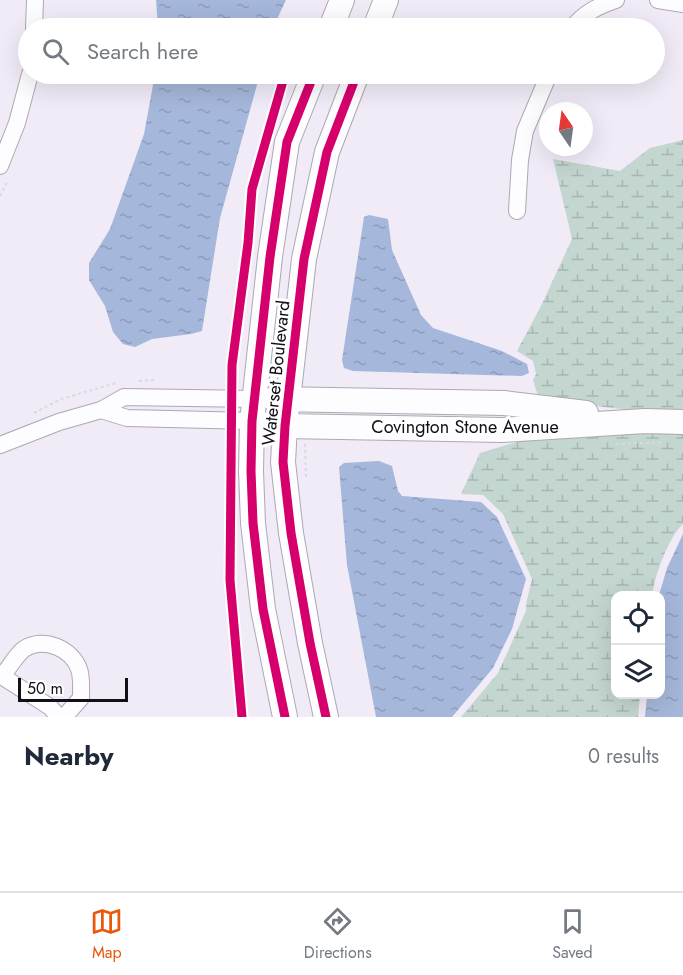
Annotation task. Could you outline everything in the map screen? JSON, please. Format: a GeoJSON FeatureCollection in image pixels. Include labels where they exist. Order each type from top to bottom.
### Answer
{"type":"FeatureCollection","features":[{"type":"Feature","properties":{"kind":"street"},"geometry":{"type":"LineString","coordinates":[[34,18],[35,0]]}},
{"type":"Feature","properties":{"kind":"street"},"geometry":{"type":"LineString","coordinates":[[335,18],[342,0]]}},
{"type":"Feature","properties":{"kind":"street"},"geometry":{"type":"LineString","coordinates":[[379,18],[386,0]]}},
{"type":"Feature","properties":{"kind":"street"},"geometry":{"type":"LineString","coordinates":[[580,18],[597,6],[616,0]]}},
{"type":"Feature","properties":{"kind":"street"},"geometry":{"type":"LineString","coordinates":[[658,0],[683,4]]}},
{"type":"Feature","properties":{"kind":"street"},"geometry":{"type":"LineString","coordinates":[[0,166],[17,123],[27,84]]}},
{"type":"Feature","properties":{"kind":"street","name":"Waterset Boulevard"},"geometry":{"type":"LineString","coordinates":[[285,717],[263,609],[253,523],[251,471],[254,410],[270,257],[287,141],[310,84]]}},
{"type":"Feature","properties":{"kind":"street","name":"Waterset Boulevard"},"geometry":{"type":"LineString","coordinates":[[326,717],[291,533],[283,462],[304,259],[327,152],[353,84]]}},
{"type":"Feature","properties":{"kind":"street"},"geometry":{"type":"LineString","coordinates":[[517,211],[520,160],[525,131],[545,84]]}},
{"type":"Feature","properties":{"kind":"street"},"geometry":{"type":"LineString","coordinates":[[0,445],[59,422],[101,410],[124,397],[254,410]]}},
{"type":"Feature","properties":{"kind":"street","name":"Covington Stone Avenue"},"geometry":{"type":"LineString","coordinates":[[254,410],[289,399],[504,403],[645,421]]}},
{"type":"Feature","properties":{"kind":"street","name":"Covington Stone Avenue"},"geometry":{"type":"LineString","coordinates":[[254,410],[285,426],[502,430],[645,421],[683,422]]}},
{"type":"Feature","properties":{"kind":"street"},"geometry":{"type":"LineString","coordinates":[[59,717],[50,707],[1,675],[24,649],[40,645],[59,646],[72,656],[80,670],[81,698],[64,717]]}},
{"type":"Feature","properties":{"kind":"green space"},"geometry":{"type":"Polygon","coordinates":[[[683,140],[683,413],[645,412],[539,399],[533,380],[536,374],[533,361],[517,351],[572,239],[553,159],[620,171],[650,148],[683,140]]]}},
{"type":"Feature","properties":{"kind":"green space"},"geometry":{"type":"Polygon","coordinates":[[[683,430],[683,524],[672,538],[663,558],[653,591],[611,591],[611,699],[640,699],[638,717],[461,717],[498,673],[526,611],[532,579],[503,514],[483,495],[461,494],[480,453],[537,436],[683,430]]]}},
{"type":"Feature","properties":{"kind":"water"},"geometry":{"type":"Polygon","coordinates":[[[156,0],[286,0],[278,18],[157,18],[156,0]]]}},
{"type":"Feature","properties":{"kind":"water"},"geometry":{"type":"Polygon","coordinates":[[[153,84],[257,84],[220,218],[202,331],[152,339],[135,347],[123,344],[113,332],[105,306],[89,280],[89,263],[110,229],[144,134],[153,84]]]}},
{"type":"Feature","properties":{"kind":"water"},"geometry":{"type":"Polygon","coordinates":[[[369,215],[388,219],[392,250],[421,315],[433,328],[502,351],[527,364],[529,373],[522,376],[353,371],[344,368],[342,360],[364,217],[369,215]]]}},
{"type":"Feature","properties":{"kind":"water"},"geometry":{"type":"Polygon","coordinates":[[[379,461],[392,466],[398,491],[402,496],[481,502],[497,517],[526,579],[512,629],[493,668],[452,717],[376,717],[347,565],[339,467],[344,463],[379,461]]]}},
{"type":"Feature","properties":{"kind":"water"},"geometry":{"type":"Polygon","coordinates":[[[683,534],[683,717],[645,717],[647,699],[665,699],[665,591],[660,591],[667,568],[683,534]]]}},
{"type":"Feature","properties":{"kind":"cycle path"},"geometry":{"type":"LineString","coordinates":[[242,717],[230,580],[232,365],[248,243],[252,189],[282,84]]}},
{"type":"Feature","properties":{"kind":"cycle path"},"geometry":{"type":"LineString","coordinates":[[285,717],[263,609],[253,523],[252,421],[270,257],[287,142],[310,84]]}},
{"type":"Feature","properties":{"kind":"cycle path"},"geometry":{"type":"LineString","coordinates":[[326,717],[310,643],[291,533],[283,462],[304,259],[327,152],[353,84]]}}]}
